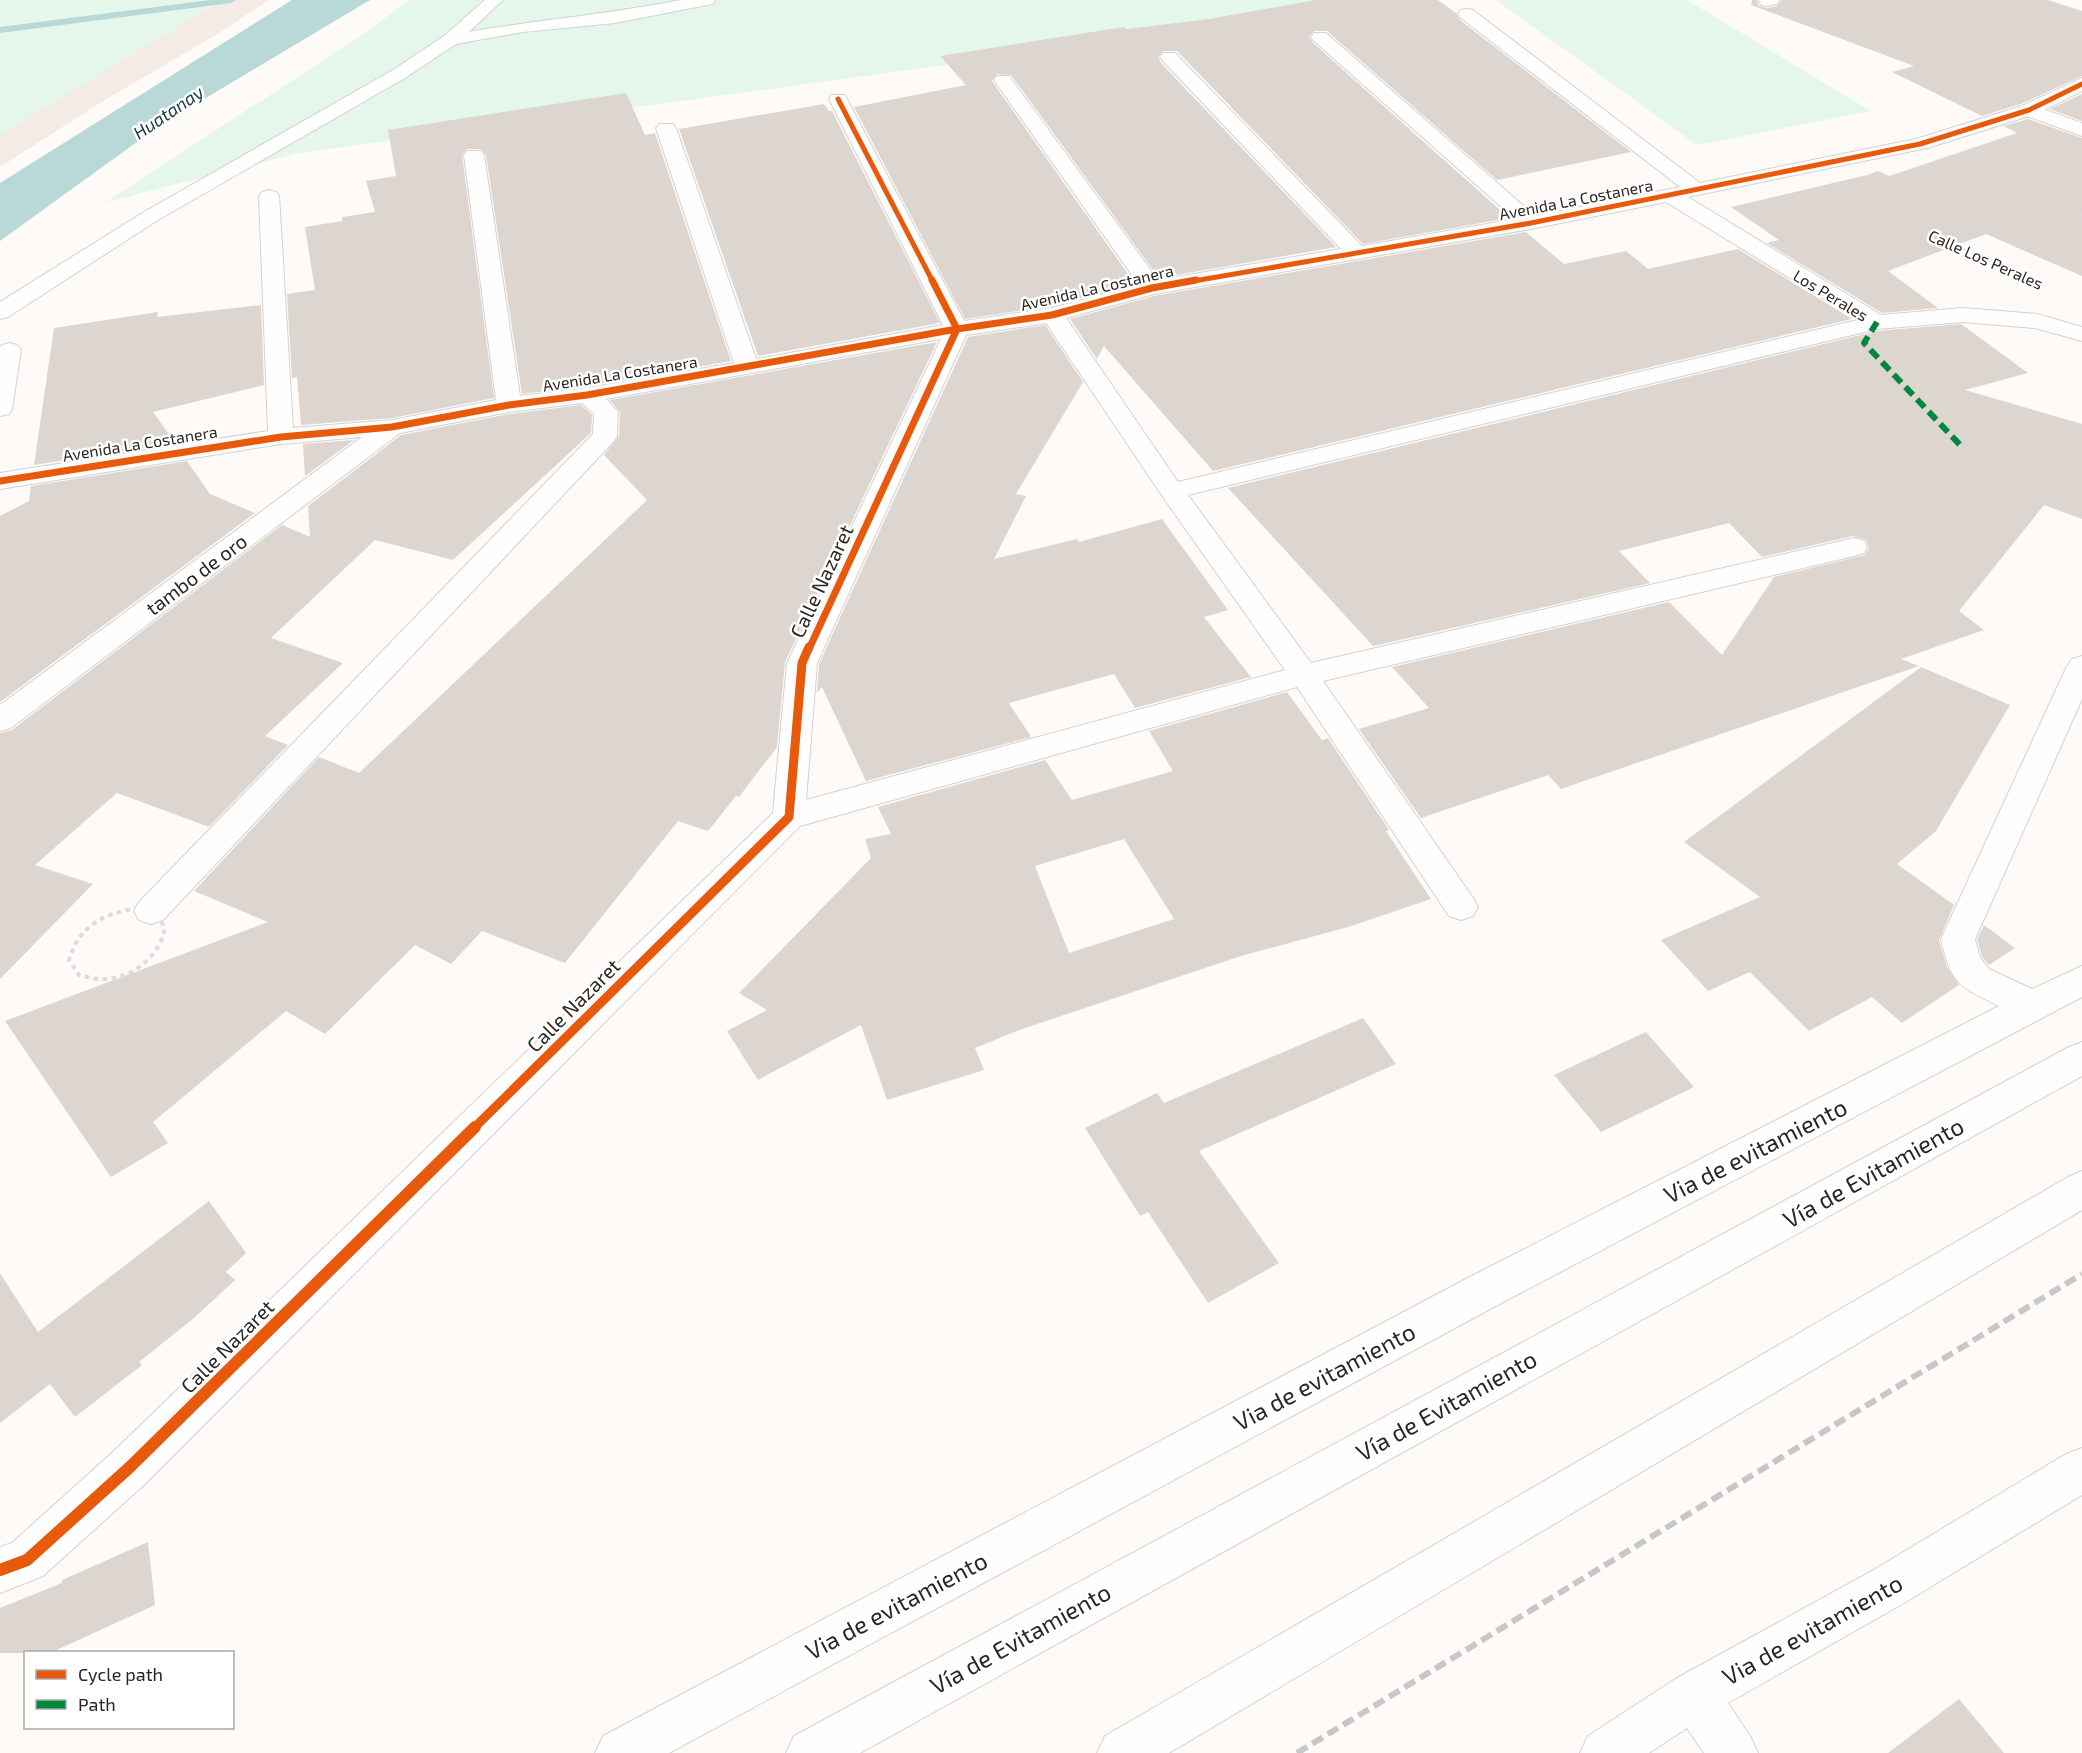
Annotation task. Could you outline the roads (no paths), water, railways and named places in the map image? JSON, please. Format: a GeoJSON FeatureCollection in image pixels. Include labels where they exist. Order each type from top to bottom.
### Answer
{"type":"FeatureCollection","features":[{"type":"Feature","properties":{"kind":"main road"},"geometry":{"type":"LineString","coordinates":[[0,312],[152,216],[399,74],[450,40],[495,0]]}},
{"type":"Feature","properties":{"kind":"main road"},"geometry":{"type":"LineString","coordinates":[[450,40],[524,27],[615,18],[707,0]]}},
{"type":"Feature","properties":{"kind":"main road"},"geometry":{"type":"LineString","coordinates":[[1467,14],[1696,190]]}},
{"type":"Feature","properties":{"kind":"main road"},"geometry":{"type":"LineString","coordinates":[[1320,37],[1531,223]]}},
{"type":"Feature","properties":{"kind":"main road"},"geometry":{"type":"LineString","coordinates":[[1168,57],[1357,253]]}},
{"type":"Feature","properties":{"kind":"main road"},"geometry":{"type":"LineString","coordinates":[[1003,80],[1152,288]]}},
{"type":"Feature","properties":{"kind":"main road","name":"Avenida La Costanera"},"geometry":{"type":"LineString","coordinates":[[0,481],[281,437],[392,427],[509,405],[587,395],[957,329],[1052,315],[1152,288],[1531,223],[1920,144],[2029,110],[2082,84]]}},
{"type":"Feature","properties":{"kind":"main road"},"geometry":{"type":"LineString","coordinates":[[838,99],[957,329]]}},
{"type":"Feature","properties":{"kind":"main road"},"geometry":{"type":"LineString","coordinates":[[2029,110],[2082,130]]}},
{"type":"Feature","properties":{"kind":"main road"},"geometry":{"type":"LineString","coordinates":[[666,128],[747,368]]}},
{"type":"Feature","properties":{"kind":"main road"},"geometry":{"type":"LineString","coordinates":[[474,155],[509,405]]}},
{"type":"Feature","properties":{"kind":"main road"},"geometry":{"type":"LineString","coordinates":[[269,196],[281,437]]}},
{"type":"Feature","properties":{"kind":"main road","name":"Los Perales"},"geometry":{"type":"LineString","coordinates":[[1671,196],[1876,322],[1963,315],[2037,321],[2082,334]]}},
{"type":"Feature","properties":{"kind":"main road"},"geometry":{"type":"LineString","coordinates":[[1052,315],[1172,491],[1304,675],[1461,907]]}},
{"type":"Feature","properties":{"kind":"main road"},"geometry":{"type":"LineString","coordinates":[[1172,491],[1876,322]]}},
{"type":"Feature","properties":{"kind":"main road","name":"Calle Nazaret"},"geometry":{"type":"LineString","coordinates":[[0,1570],[27,1560],[130,1467],[789,817],[802,663],[957,329]]}},
{"type":"Feature","properties":{"kind":"main road"},"geometry":{"type":"LineString","coordinates":[[0,408],[9,350]]}},
{"type":"Feature","properties":{"kind":"main road"},"geometry":{"type":"LineString","coordinates":[[151,911],[605,436],[606,412],[587,395]]}},
{"type":"Feature","properties":{"kind":"main road","name":"tambo de oro"},"geometry":{"type":"LineString","coordinates":[[0,720],[392,427]]}},
{"type":"Feature","properties":{"kind":"main road"},"geometry":{"type":"LineString","coordinates":[[789,817],[1304,675],[1854,547]]}},
{"type":"Feature","properties":{"kind":"main road"},"geometry":{"type":"LineString","coordinates":[[2033,1006],[1977,979],[1964,964],[1958,939],[2082,666]]}},
{"type":"Feature","properties":{"kind":"main road","name":"Via de evitamiento"},"geometry":{"type":"LineString","coordinates":[[620,1753],[1467,1299],[2082,980]]}},
{"type":"Feature","properties":{"kind":"main road","name":"Vía de Evitamiento"},"geometry":{"type":"LineString","coordinates":[[811,1753],[2082,1058]]}},
{"type":"Feature","properties":{"kind":"main road"},"geometry":{"type":"LineString","coordinates":[[1122,1753],[2082,1189]]}},
{"type":"Feature","properties":{"kind":"main road","name":"Via de evitamiento"},"geometry":{"type":"LineString","coordinates":[[1605,1753],[1694,1695],[1888,1587],[2082,1470]]}},
{"type":"Feature","properties":{"kind":"main road"},"geometry":{"type":"LineString","coordinates":[[1694,1695],[1732,1753]]}},
{"type":"Feature","properties":{"kind":"water","name":"Huatanay"},"geometry":{"type":"Polygon","coordinates":[[[292,0],[370,0],[159,126],[0,241],[0,183],[292,0]]]}},
{"type":"Feature","properties":{"kind":"waterway"},"geometry":{"type":"LineString","coordinates":[[0,30],[231,0]]}},
{"type":"Feature","properties":{"kind":"railway"},"geometry":{"type":"LineString","coordinates":[[1297,1753],[2082,1274]]}}]}
